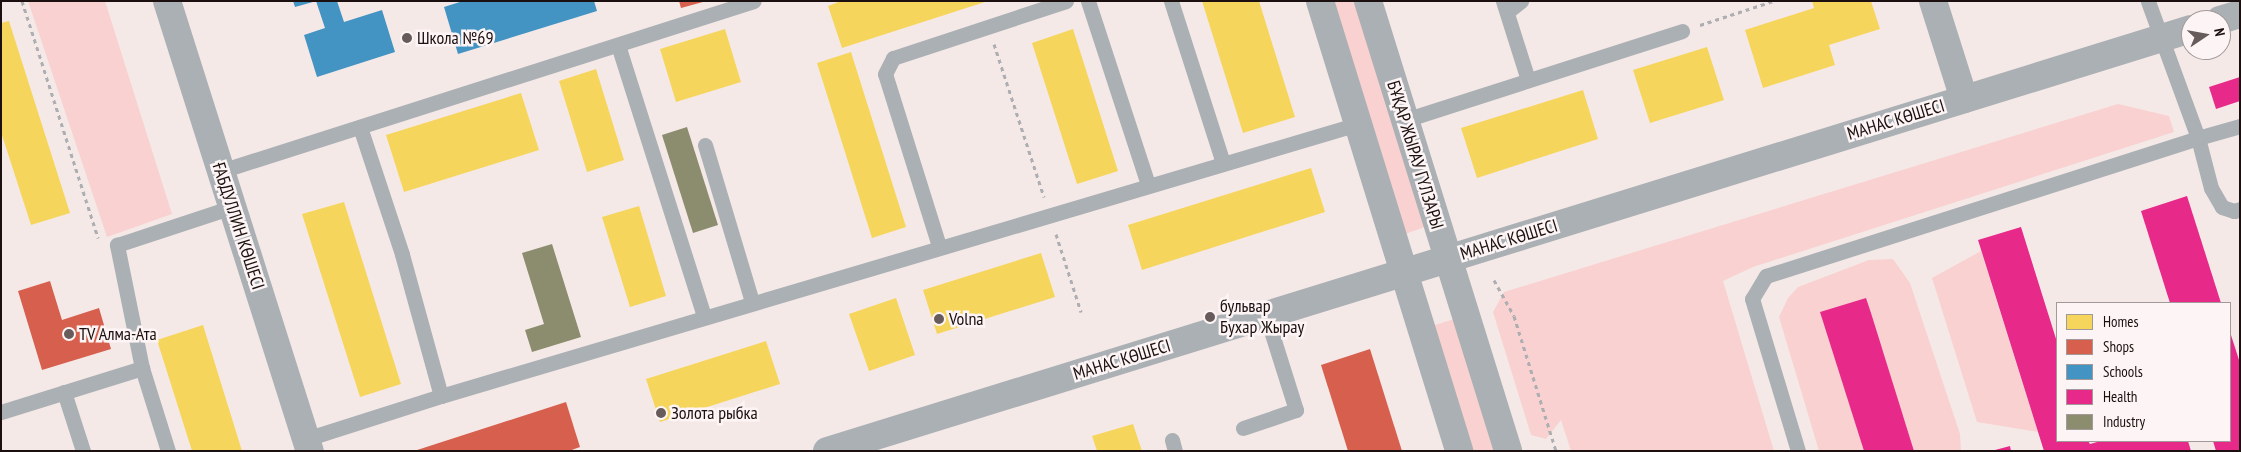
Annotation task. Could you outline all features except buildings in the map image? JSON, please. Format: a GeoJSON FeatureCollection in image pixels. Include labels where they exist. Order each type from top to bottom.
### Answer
{"type":"FeatureCollection","features":[{"type":"Feature","properties":{"kind":"street","name":"ҒАБДУЛЛИН КӨШЕСІ"},"geometry":{"type":"LineString","coordinates":[[167,1],[308,445]]}},
{"type":"Feature","properties":{"kind":"street"},"geometry":{"type":"LineString","coordinates":[[1320,1],[1402,273],[1459,451]]}},
{"type":"Feature","properties":{"kind":"street","name":"БҰҚАР ЖЫРАУ ГҮЛЗАРЫ"},"geometry":{"type":"LineString","coordinates":[[1368,1],[1508,451]]}},
{"type":"Feature","properties":{"kind":"street"},"geometry":{"type":"LineString","coordinates":[[1933,1],[1964,99]]}},
{"type":"Feature","properties":{"kind":"street","name":"МАНАС КӨШЕСІ"},"geometry":{"type":"LineString","coordinates":[[827,451],[2181,32]]}},
{"type":"Feature","properties":{"kind":"lane"},"geometry":{"type":"LineString","coordinates":[[221,171],[754,1]]}},
{"type":"Feature","properties":{"kind":"lane"},"geometry":{"type":"LineString","coordinates":[[939,246],[885,74],[893,58],[1066,1]]}},
{"type":"Feature","properties":{"kind":"lane"},"geometry":{"type":"LineString","coordinates":[[1088,1],[1148,185]]}},
{"type":"Feature","properties":{"kind":"lane"},"geometry":{"type":"LineString","coordinates":[[1171,1],[1223,163]]}},
{"type":"Feature","properties":{"kind":"lane"},"geometry":{"type":"LineString","coordinates":[[1521,1],[1505,7],[1528,80]]}},
{"type":"Feature","properties":{"kind":"lane"},"geometry":{"type":"LineString","coordinates":[[2148,1],[2160,39],[2198,138],[2211,188],[2222,207],[2234,211],[2240,209]]}},
{"type":"Feature","properties":{"kind":"lane"},"geometry":{"type":"LineString","coordinates":[[1405,120],[1682,31]]}},
{"type":"Feature","properties":{"kind":"lane"},"geometry":{"type":"LineString","coordinates":[[618,44],[704,316]]}},
{"type":"Feature","properties":{"kind":"lane"},"geometry":{"type":"LineString","coordinates":[[308,445],[441,396],[939,246],[1358,124]]}},
{"type":"Feature","properties":{"kind":"lane"},"geometry":{"type":"LineString","coordinates":[[1798,451],[1752,299],[1766,276],[2240,126]]}},
{"type":"Feature","properties":{"kind":"lane"},"geometry":{"type":"LineString","coordinates":[[360,127],[402,254],[441,396]]}},
{"type":"Feature","properties":{"kind":"lane"},"geometry":{"type":"LineString","coordinates":[[705,145],[752,302]]}},
{"type":"Feature","properties":{"kind":"lane"},"geometry":{"type":"LineString","coordinates":[[168,451],[142,368],[117,245],[232,207]]}},
{"type":"Feature","properties":{"kind":"lane"},"geometry":{"type":"LineString","coordinates":[[1243,428],[1296,410],[1266,315]]}},
{"type":"Feature","properties":{"kind":"lane"},"geometry":{"type":"LineString","coordinates":[[1,412],[142,368]]}},
{"type":"Feature","properties":{"kind":"lane"},"geometry":{"type":"LineString","coordinates":[[64,392],[83,451]]}},
{"type":"Feature","properties":{"kind":"path"},"geometry":{"type":"LineString","coordinates":[[22,1],[99,241]]}},
{"type":"Feature","properties":{"kind":"path"},"geometry":{"type":"LineString","coordinates":[[1682,31],[1773,1]]}},
{"type":"Feature","properties":{"kind":"path"},"geometry":{"type":"LineString","coordinates":[[989,27],[1081,312]]}},
{"type":"Feature","properties":{"kind":"path"},"geometry":{"type":"LineString","coordinates":[[1494,280],[1514,316],[1556,451]]}},
{"type":"Feature","properties":{"kind":"shaded area"},"geometry":{"type":"Polygon","coordinates":[[[28,1],[105,1],[172,214],[107,237],[28,1]]]}},
{"type":"Feature","properties":{"kind":"shaded area"},"geometry":{"type":"Polygon","coordinates":[[[1332,1],[1355,1],[1425,227],[1405,234],[1332,1]]]}},
{"type":"Feature","properties":{"kind":"shaded area"},"geometry":{"type":"Polygon","coordinates":[[[2118,104],[2169,116],[2174,132],[1753,267],[1723,281],[1774,451],[1571,451],[1561,420],[1546,439],[1531,435],[1493,312],[1504,292],[2118,104]]]}},
{"type":"Feature","properties":{"kind":"shaded area"},"geometry":{"type":"Polygon","coordinates":[[[1981,251],[2038,432],[1977,422],[1932,278],[1981,251]]]}},
{"type":"Feature","properties":{"kind":"shaded area"},"geometry":{"type":"Polygon","coordinates":[[[1893,259],[1910,283],[1960,434],[1961,451],[1914,451],[1866,298],[1821,312],[1864,451],[1819,451],[1779,317],[1788,298],[1798,287],[1869,260],[1893,259]]]}},
{"type":"Feature","properties":{"kind":"shaded area"},"geometry":{"type":"Polygon","coordinates":[[[1454,319],[1496,451],[1472,451],[1432,326],[1454,319]]]}},
{"type":"Feature","properties":{"kind":"place","name":"Школа №69"},"geometry":{"type":"Point","coordinates":[407,38]}},
{"type":"Feature","properties":{"kind":"place","name":"бульвар Бухар Жырау"},"geometry":{"type":"Point","coordinates":[1210,317]}},
{"type":"Feature","properties":{"kind":"place","name":"Volna"},"geometry":{"type":"Point","coordinates":[939,319]}},
{"type":"Feature","properties":{"kind":"place","name":"ТV Алма-Ата"},"geometry":{"type":"Point","coordinates":[69,334]}},
{"type":"Feature","properties":{"kind":"place","name":"Золота рыбка"},"geometry":{"type":"Point","coordinates":[661,413]}}]}
